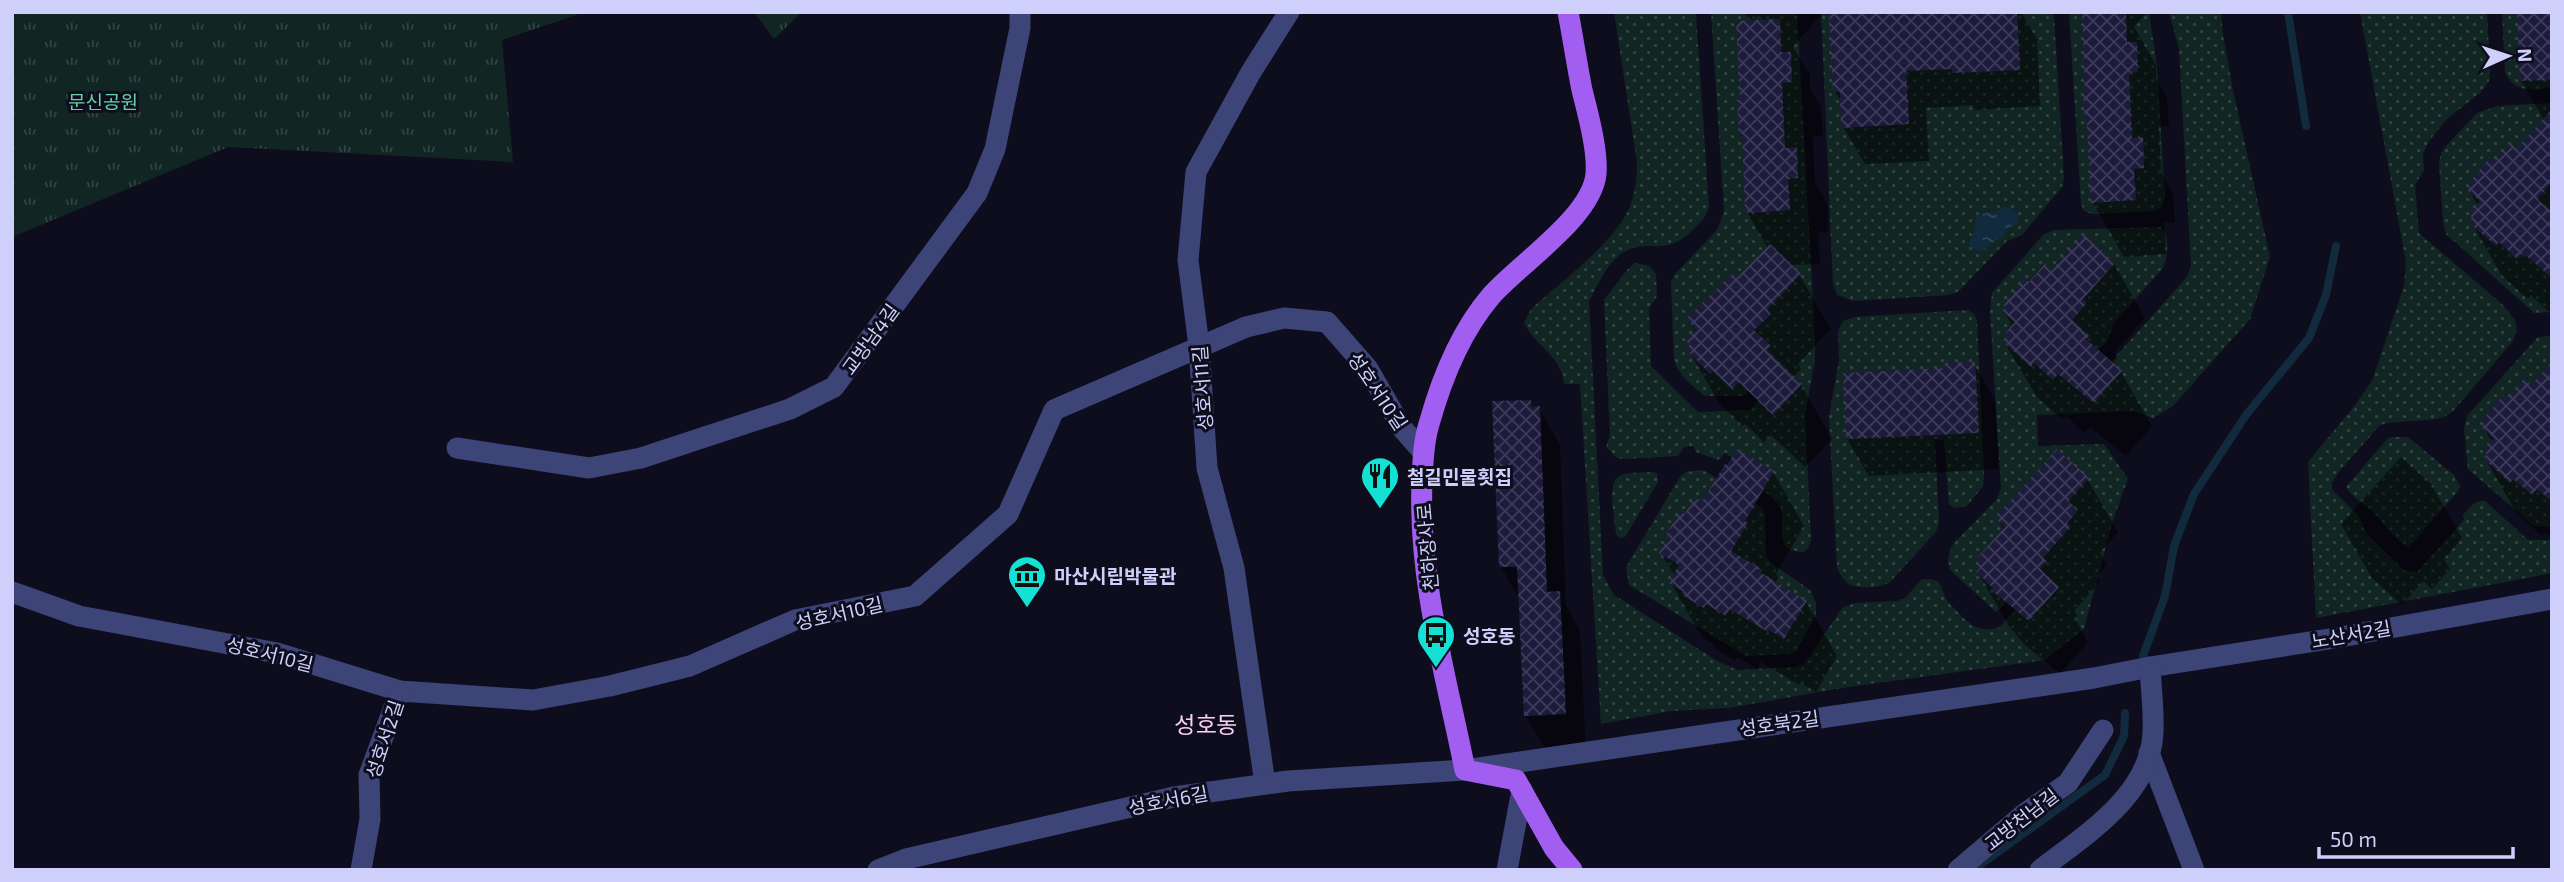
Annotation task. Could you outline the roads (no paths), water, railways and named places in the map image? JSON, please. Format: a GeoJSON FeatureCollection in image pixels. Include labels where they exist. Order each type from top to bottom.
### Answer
{"type":"FeatureCollection","features":[{"type":"Feature","properties":{"kind":"main road","name":"천하장사로"},"geometry":{"type":"LineString","coordinates":[[1465,770],[1424,559],[1421,499],[1423,452],[1447,370],[1477,317],[1490,297],[1583,208],[1593,189],[1597,172],[1591,128],[1568,12]]}},
{"type":"Feature","properties":{"kind":"main road"},"geometry":{"type":"LineString","coordinates":[[1465,770],[1517,780],[1554,848],[1572,870]]}},
{"type":"Feature","properties":{"kind":"street","name":"교방남4길"},"geometry":{"type":"LineString","coordinates":[[457,448],[589,468],[641,458],[766,417],[790,409],[834,387],[977,194],[995,149],[1020,28],[1020,12]]}},
{"type":"Feature","properties":{"kind":"street","name":"성호서11길"},"geometry":{"type":"LineString","coordinates":[[1265,784],[1234,568],[1207,468],[1199,346],[1188,260],[1196,172],[1251,72],[1289,12]]}},
{"type":"Feature","properties":{"kind":"street","name":"성호서10길"},"geometry":{"type":"LineString","coordinates":[[12,592],[79,616],[277,653],[400,691],[533,699],[597,688],[690,666],[796,621],[915,596],[1008,514],[1054,410],[1246,327],[1283,317],[1327,322],[1368,369],[1402,428],[1423,452]]}},
{"type":"Feature","properties":{"kind":"street","name":"노산서2길"},"geometry":{"type":"LineString","coordinates":[[2094,678],[2552,599]]}},
{"type":"Feature","properties":{"kind":"street"},"geometry":{"type":"LineString","coordinates":[[2040,870],[2113,814],[2146,768],[2153,734],[2150,667]]}},
{"type":"Feature","properties":{"kind":"street","name":"성호북2길"},"geometry":{"type":"LineString","coordinates":[[1465,770],[2094,678]]}},
{"type":"Feature","properties":{"kind":"street","name":"성호서2길"},"geometry":{"type":"LineString","coordinates":[[361,870],[370,819],[369,775],[400,691]]}},
{"type":"Feature","properties":{"kind":"street","name":"교방천남길"},"geometry":{"type":"LineString","coordinates":[[1958,870],[2024,814],[2068,783],[2103,730]]}},
{"type":"Feature","properties":{"kind":"street"},"geometry":{"type":"LineString","coordinates":[[2149,753],[2194,870]]}},
{"type":"Feature","properties":{"kind":"street","name":"성호서6길"},"geometry":{"type":"LineString","coordinates":[[878,870],[906,859],[1160,800],[1265,784],[1343,776],[1465,770]]}},
{"type":"Feature","properties":{"kind":"street"},"geometry":{"type":"LineString","coordinates":[[1507,870],[1522,790]]}},
{"type":"Feature","properties":{"kind":"water"},"geometry":{"type":"Polygon","coordinates":[[[2003,207],[2012,209],[2019,216],[2017,224],[2006,229],[2003,238],[1995,240],[1984,250],[1973,249],[1969,244],[1976,215],[1998,211],[2003,207]]]}},
{"type":"Feature","properties":{"kind":"waterway"},"geometry":{"type":"LineString","coordinates":[[2288,12],[2306,126]]}},
{"type":"Feature","properties":{"kind":"waterway"},"geometry":{"type":"LineString","coordinates":[[2143,656],[2165,596],[2174,546],[2194,494],[2246,415],[2309,338],[2326,295],[2336,246]]}},
{"type":"Feature","properties":{"kind":"waterway"},"geometry":{"type":"LineString","coordinates":[[1973,870],[2105,775],[2124,736],[2125,713]]}},
{"type":"Feature","properties":{"kind":"place","name":"철길민물횟집"},"geometry":{"type":"Point","coordinates":[1380,510]}},
{"type":"Feature","properties":{"kind":"place","name":"마산시립박물관"},"geometry":{"type":"Point","coordinates":[1027,609]}},
{"type":"Feature","properties":{"kind":"place","name":"성호동"},"geometry":{"type":"Point","coordinates":[1436,669]}},
{"type":"Feature","properties":{"kind":"district","name":"성호동"},"geometry":{"type":"Point","coordinates":[1206,724]}},
{"type":"Feature","properties":{"kind":"park label","name":"문신공원"},"geometry":{"type":"Point","coordinates":[103,101]}}]}
